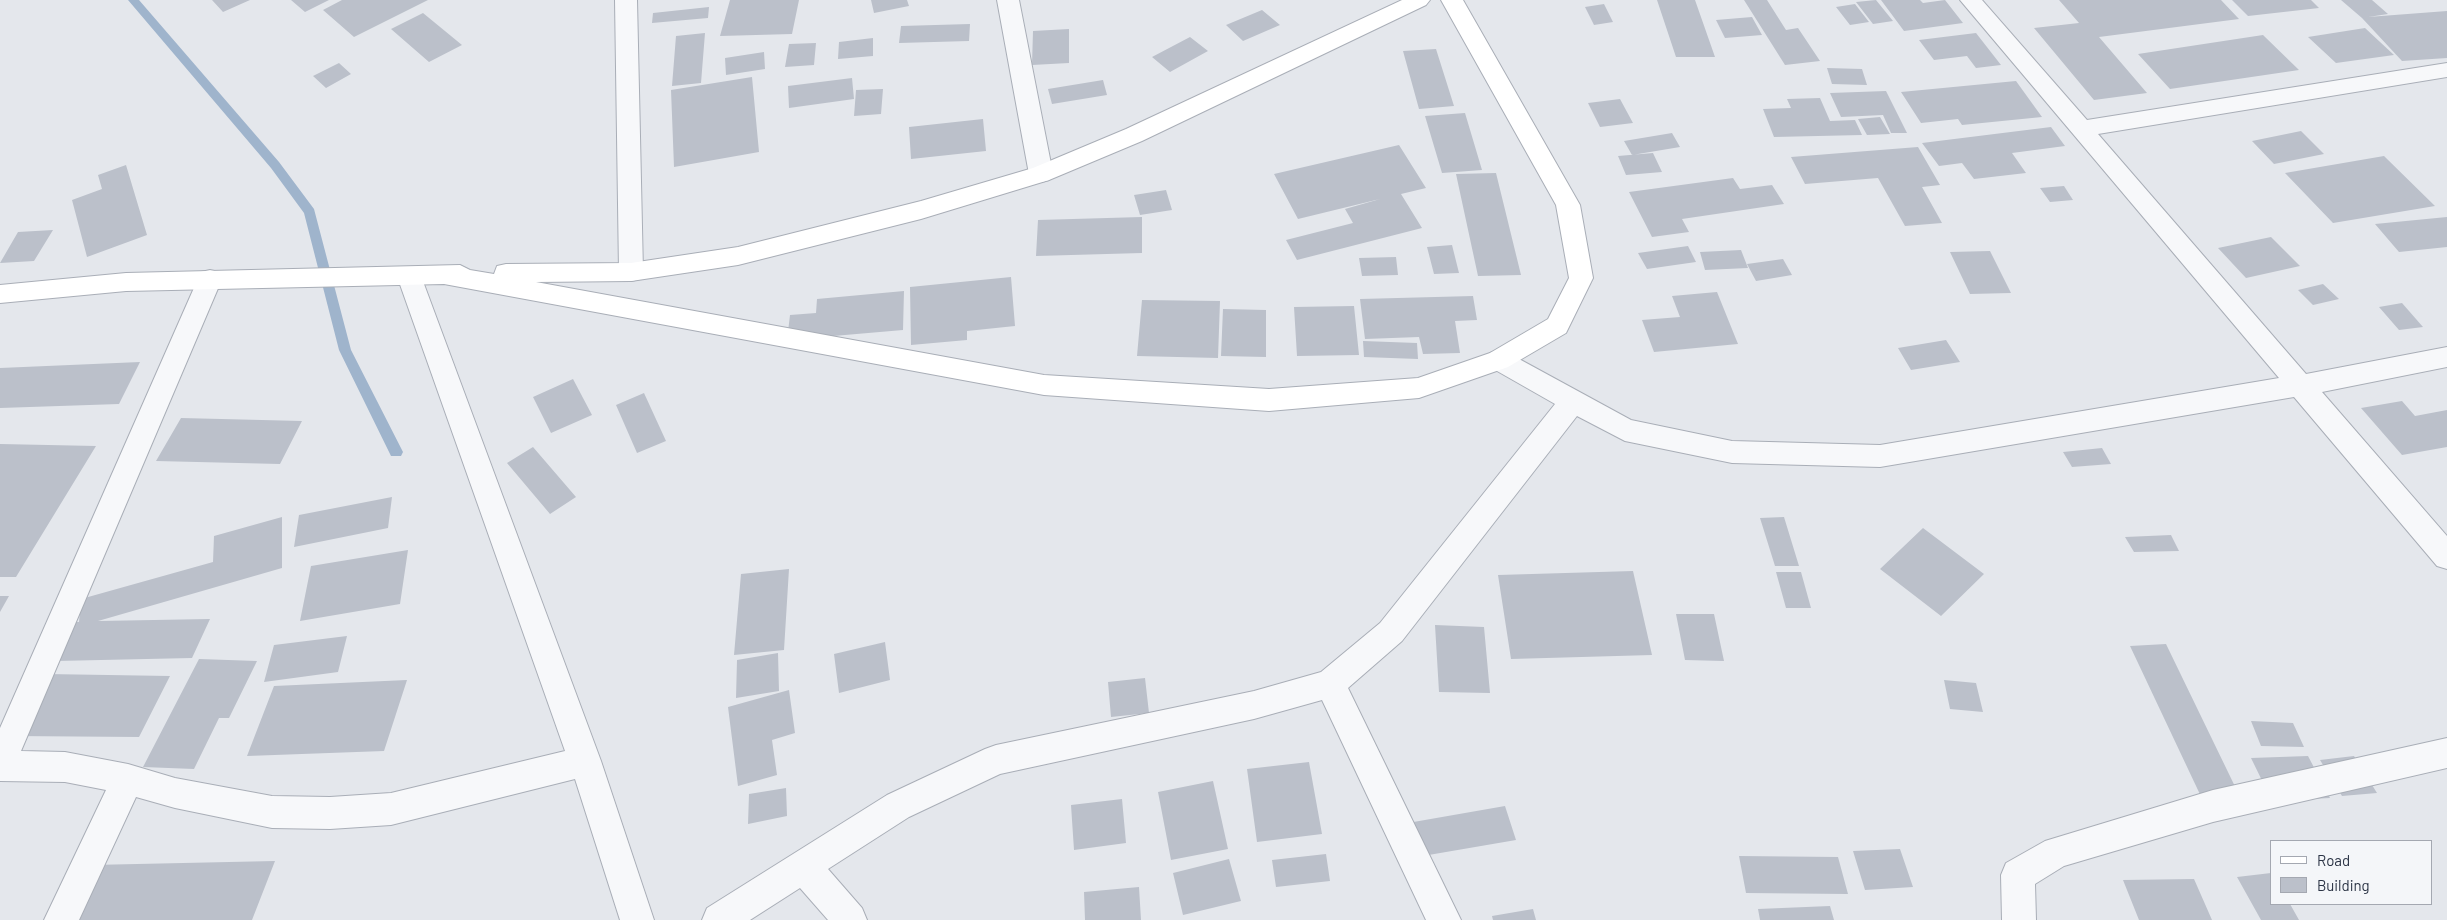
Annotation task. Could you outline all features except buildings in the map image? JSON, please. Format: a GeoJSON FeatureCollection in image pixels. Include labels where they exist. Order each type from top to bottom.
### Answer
{"type":"FeatureCollection","features":[{"type":"Feature","properties":{"kind":"street"},"geometry":{"type":"LineString","coordinates":[[626,0],[631,272]]}},
{"type":"Feature","properties":{"kind":"street"},"geometry":{"type":"LineString","coordinates":[[1008,0],[1041,174]]}},
{"type":"Feature","properties":{"kind":"street"},"geometry":{"type":"LineString","coordinates":[[0,294],[126,282],[249,277],[378,277],[442,274],[631,272],[738,256],[921,210],[1041,174],[1134,135],[1419,0]]}},
{"type":"Feature","properties":{"kind":"street"},"geometry":{"type":"LineString","coordinates":[[442,274],[1044,385],[1269,400],[1419,388],[1500,360],[1557,326],[1581,278],[1568,205],[1452,0]]}},
{"type":"Feature","properties":{"kind":"street"},"geometry":{"type":"LineString","coordinates":[[1971,0],[2302,385],[2447,557]]}},
{"type":"Feature","properties":{"kind":"street"},"geometry":{"type":"LineString","coordinates":[[2080,129],[2447,70]]}},
{"type":"Feature","properties":{"kind":"street"},"geometry":{"type":"LineString","coordinates":[[409,276],[585,761],[637,920]]}},
{"type":"Feature","properties":{"kind":"street"},"geometry":{"type":"LineString","coordinates":[[210,279],[0,765],[65,767],[128,779],[176,793],[272,812],[330,813],[390,809],[585,761]]}},
{"type":"Feature","properties":{"kind":"street"},"geometry":{"type":"LineString","coordinates":[[1500,360],[1625,430],[1732,452],[1880,456],[2302,385],[2447,357]]}},
{"type":"Feature","properties":{"kind":"street"},"geometry":{"type":"LineString","coordinates":[[719,920],[898,806],[996,760],[1254,706],[1330,684],[1391,632],[1572,400]]}},
{"type":"Feature","properties":{"kind":"street"},"geometry":{"type":"LineString","coordinates":[[1330,684],[1444,920]]}},
{"type":"Feature","properties":{"kind":"street"},"geometry":{"type":"LineString","coordinates":[[2019,920],[2018,875],[2057,852],[2213,806],[2447,753]]}},
{"type":"Feature","properties":{"kind":"street"},"geometry":{"type":"LineString","coordinates":[[61,920],[128,779]]}},
{"type":"Feature","properties":{"kind":"street"},"geometry":{"type":"LineString","coordinates":[[803,866],[850,920]]}},
{"type":"Feature","properties":{"kind":"waterway"},"geometry":{"type":"LineString","coordinates":[[133,0],[275,165],[310,212],[345,350],[396,452]]}}]}
